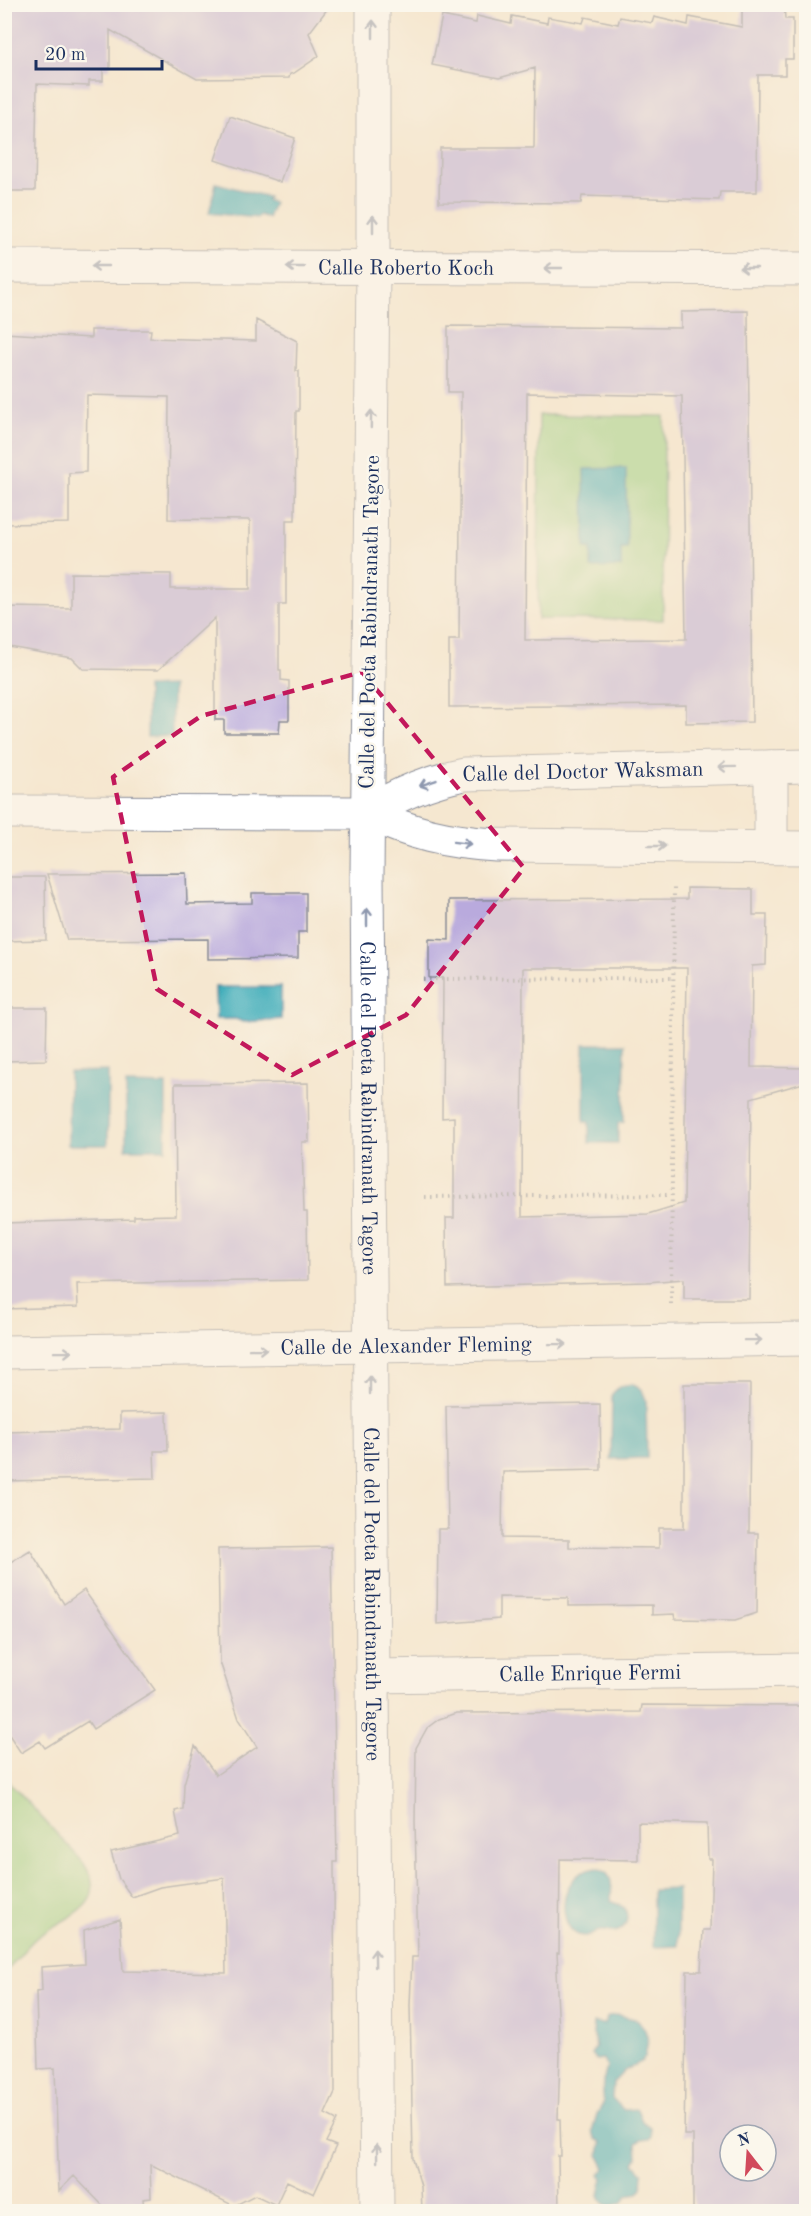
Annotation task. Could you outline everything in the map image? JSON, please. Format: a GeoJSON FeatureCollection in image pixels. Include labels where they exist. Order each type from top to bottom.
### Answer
{"type":"FeatureCollection","features":[{"type":"Feature","properties":{"kind":"street","name":"Calle del Poeta Rabindranath Tagore"},"geometry":{"type":"LineString","coordinates":[[373,4],[373,267],[367,813],[377,2211]]}},
{"type":"Feature","properties":{"kind":"street","name":"Calle Roberto Koch"},"geometry":{"type":"LineString","coordinates":[[4,266],[807,268]]}},
{"type":"Feature","properties":{"kind":"street"},"geometry":{"type":"LineString","coordinates":[[771,766],[771,847]]}},
{"type":"Feature","properties":{"kind":"street","name":"Calle del Doctor Waksman"},"geometry":{"type":"LineString","coordinates":[[367,813],[412,788],[464,774],[807,766]]}},
{"type":"Feature","properties":{"kind":"street"},"geometry":{"type":"LineString","coordinates":[[4,812],[367,813],[411,832],[463,843],[496,846],[807,848]]}},
{"type":"Feature","properties":{"kind":"street","name":"Calle de Alexander Fleming"},"geometry":{"type":"LineString","coordinates":[[4,1352],[807,1339]]}},
{"type":"Feature","properties":{"kind":"street","name":"Calle Enrique Fermi"},"geometry":{"type":"LineString","coordinates":[[372,1676],[807,1670]]}},
{"type":"Feature","properties":{"kind":"path"},"geometry":{"type":"LineString","coordinates":[[671,1311],[674,883]]}},
{"type":"Feature","properties":{"kind":"path"},"geometry":{"type":"LineString","coordinates":[[423,980],[673,978]]}},
{"type":"Feature","properties":{"kind":"path"},"geometry":{"type":"LineString","coordinates":[[425,1197],[671,1195]]}},
{"type":"Feature","properties":{"kind":"highlighted area"},"geometry":{"type":"Polygon","coordinates":[[[362,672],[524,868],[406,1015],[292,1075],[157,989],[113,777],[201,716],[362,672]]]}},
{"type":"Feature","properties":{"kind":"green space"},"geometry":{"type":"Polygon","coordinates":[[[539,415],[664,416],[663,620],[538,619],[539,415]]]}},
{"type":"Feature","properties":{"kind":"green space"},"geometry":{"type":"Polygon","coordinates":[[[5,1778],[82,1861],[91,1877],[93,1890],[82,1909],[36,1938],[5,1974],[5,1778]]]}},
{"type":"Feature","properties":{"kind":"water"},"geometry":{"type":"Polygon","coordinates":[[[216,183],[268,197],[267,200],[274,203],[268,218],[260,215],[258,218],[209,213],[216,183]]]}},
{"type":"Feature","properties":{"kind":"water"},"geometry":{"type":"Polygon","coordinates":[[[626,468],[627,548],[621,548],[621,567],[591,568],[591,548],[585,548],[584,469],[626,468]]]}},
{"type":"Feature","properties":{"kind":"water"},"geometry":{"type":"Polygon","coordinates":[[[172,686],[172,736],[147,737],[147,687],[172,686]]]}},
{"type":"Feature","properties":{"kind":"water"},"geometry":{"type":"Polygon","coordinates":[[[215,987],[281,987],[281,1019],[243,1022],[236,1019],[216,1019],[215,987]]]}},
{"type":"Feature","properties":{"kind":"water"},"geometry":{"type":"Polygon","coordinates":[[[584,1044],[625,1044],[624,1122],[618,1123],[618,1143],[589,1143],[589,1122],[584,1122],[584,1044]]]}},
{"type":"Feature","properties":{"kind":"water"},"geometry":{"type":"Polygon","coordinates":[[[108,1071],[108,1145],[68,1145],[69,1072],[108,1071]]]}},
{"type":"Feature","properties":{"kind":"water"},"geometry":{"type":"Polygon","coordinates":[[[126,1084],[166,1085],[166,1149],[126,1149],[126,1084]]]}},
{"type":"Feature","properties":{"kind":"water"},"geometry":{"type":"Polygon","coordinates":[[[632,1384],[642,1390],[646,1400],[647,1458],[611,1459],[612,1394],[620,1386],[632,1384]]]}},
{"type":"Feature","properties":{"kind":"water"},"geometry":{"type":"Polygon","coordinates":[[[597,1868],[603,1870],[609,1877],[611,1901],[625,1908],[626,1923],[618,1931],[601,1931],[589,1936],[579,1935],[568,1925],[565,1918],[566,1894],[576,1876],[597,1868]]]}},
{"type":"Feature","properties":{"kind":"water"},"geometry":{"type":"Polygon","coordinates":[[[678,1889],[678,1946],[653,1947],[653,1890],[678,1889]]]}},
{"type":"Feature","properties":{"kind":"water"},"geometry":{"type":"Polygon","coordinates":[[[618,2015],[638,2020],[648,2040],[645,2057],[641,2062],[624,2071],[613,2083],[612,2099],[624,2110],[637,2109],[642,2121],[650,2127],[651,2136],[649,2139],[636,2143],[637,2158],[634,2163],[643,2173],[642,2188],[638,2193],[627,2195],[623,2202],[612,2205],[603,2202],[599,2195],[603,2178],[600,2174],[605,2168],[599,2156],[601,2142],[596,2139],[592,2131],[603,2104],[603,2081],[607,2068],[603,2059],[596,2060],[591,2054],[596,2047],[593,2034],[594,2023],[604,2024],[608,2016],[618,2015]]]}},
{"type":"Feature","properties":{"kind":"building"},"geometry":{"type":"Polygon","coordinates":[[[65,4],[331,4],[309,33],[319,56],[290,74],[289,78],[197,79],[110,30],[110,69],[103,69],[103,81],[89,81],[89,86],[37,84],[35,191],[4,191],[4,7],[65,4]]]}},
{"type":"Feature","properties":{"kind":"building"},"geometry":{"type":"Polygon","coordinates":[[[784,4],[785,19],[793,19],[793,59],[785,59],[785,75],[758,75],[757,192],[720,192],[719,200],[582,196],[581,203],[439,202],[440,148],[534,148],[535,68],[499,78],[432,65],[442,16],[476,23],[477,16],[511,24],[512,16],[547,23],[548,17],[583,23],[585,17],[618,24],[620,17],[652,23],[654,17],[688,25],[689,17],[742,27],[742,6],[784,4]]]}},
{"type":"Feature","properties":{"kind":"building"},"geometry":{"type":"Polygon","coordinates":[[[230,116],[295,138],[280,182],[215,160],[230,116]]]}},
{"type":"Feature","properties":{"kind":"building"},"geometry":{"type":"Polygon","coordinates":[[[748,311],[752,722],[686,723],[686,705],[449,707],[449,640],[459,640],[461,392],[448,392],[448,326],[681,328],[681,312],[748,311]],[[527,393],[525,640],[686,639],[682,396],[527,393]]]}},
{"type":"Feature","properties":{"kind":"building"},"geometry":{"type":"Polygon","coordinates":[[[256,320],[297,341],[296,371],[299,371],[299,411],[296,411],[295,520],[286,520],[286,604],[279,604],[279,670],[281,670],[281,680],[289,681],[289,720],[280,720],[279,733],[224,733],[224,720],[215,720],[215,618],[158,670],[83,669],[72,658],[4,646],[4,607],[71,608],[71,573],[171,574],[171,589],[250,589],[250,520],[168,519],[169,397],[87,395],[86,472],[69,473],[69,523],[4,524],[4,333],[91,338],[91,330],[151,330],[150,338],[256,341],[256,320]]]}},
{"type":"Feature","properties":{"kind":"building"},"geometry":{"type":"Polygon","coordinates":[[[186,873],[187,904],[252,903],[252,893],[306,893],[306,932],[298,932],[298,958],[208,959],[208,939],[67,940],[47,874],[186,873]]]}},
{"type":"Feature","properties":{"kind":"building"},"geometry":{"type":"Polygon","coordinates":[[[4,877],[45,877],[46,940],[4,941],[4,877]]]}},
{"type":"Feature","properties":{"kind":"building"},"geometry":{"type":"Polygon","coordinates":[[[687,888],[753,889],[753,915],[767,915],[766,965],[752,966],[751,1067],[807,1068],[807,1082],[751,1098],[749,1299],[684,1299],[684,1279],[447,1287],[446,1218],[454,1218],[454,1117],[442,1118],[443,978],[429,978],[429,939],[449,940],[449,900],[687,899],[687,888]],[[523,968],[522,1217],[648,1214],[684,1203],[687,968],[523,968]]]}},
{"type":"Feature","properties":{"kind":"building"},"geometry":{"type":"Polygon","coordinates":[[[4,1008],[47,1008],[46,1060],[4,1061],[4,1008]]]}},
{"type":"Feature","properties":{"kind":"building"},"geometry":{"type":"Polygon","coordinates":[[[308,1083],[309,1142],[302,1142],[304,1212],[307,1212],[308,1280],[77,1284],[78,1307],[4,1309],[4,1223],[134,1219],[134,1216],[176,1215],[175,1084],[308,1083]]]}},
{"type":"Feature","properties":{"kind":"building"},"geometry":{"type":"Polygon","coordinates":[[[684,1384],[750,1384],[749,1533],[758,1533],[757,1613],[735,1620],[675,1619],[674,1614],[652,1615],[652,1605],[568,1606],[568,1598],[499,1597],[499,1619],[437,1624],[438,1529],[448,1529],[446,1406],[600,1404],[601,1470],[503,1472],[502,1538],[569,1539],[569,1547],[659,1548],[659,1528],[684,1528],[684,1384]]]}},
{"type":"Feature","properties":{"kind":"building"},"geometry":{"type":"Polygon","coordinates":[[[167,1412],[168,1451],[154,1451],[155,1478],[4,1481],[4,1432],[120,1429],[120,1413],[167,1412]]]}},
{"type":"Feature","properties":{"kind":"building"},"geometry":{"type":"Polygon","coordinates":[[[331,1547],[337,1862],[334,1862],[335,2092],[325,2114],[337,2120],[326,2142],[336,2146],[314,2194],[287,2181],[276,2205],[255,2195],[234,2206],[150,2164],[151,2198],[143,2199],[144,2211],[108,2211],[74,2176],[59,2191],[55,2068],[38,2069],[36,1992],[42,1991],[41,1967],[85,1964],[84,1930],[120,1919],[123,1971],[226,1973],[224,1878],[160,1887],[132,1897],[119,1879],[111,1852],[180,1836],[175,1811],[183,1809],[184,1784],[195,1746],[216,1775],[257,1747],[239,1719],[220,1662],[218,1549],[331,1547]]]}},
{"type":"Feature","properties":{"kind":"building"},"geometry":{"type":"Polygon","coordinates":[[[30,1550],[64,1604],[84,1590],[155,1690],[93,1729],[88,1721],[45,1748],[40,1741],[21,1753],[4,1727],[4,1566],[30,1550]]]}},
{"type":"Feature","properties":{"kind":"building"},"geometry":{"type":"Polygon","coordinates":[[[642,1705],[807,1706],[807,2211],[693,2211],[693,2135],[684,2135],[687,1971],[701,1971],[703,1930],[710,1930],[712,1859],[708,1859],[707,1824],[638,1822],[638,1860],[560,1859],[559,1953],[557,1953],[558,1971],[556,1971],[560,2054],[559,2211],[422,2211],[421,2186],[413,2159],[410,2005],[412,1957],[418,1957],[416,1748],[427,1728],[439,1719],[457,1713],[641,1712],[642,1705]]]}}]}
